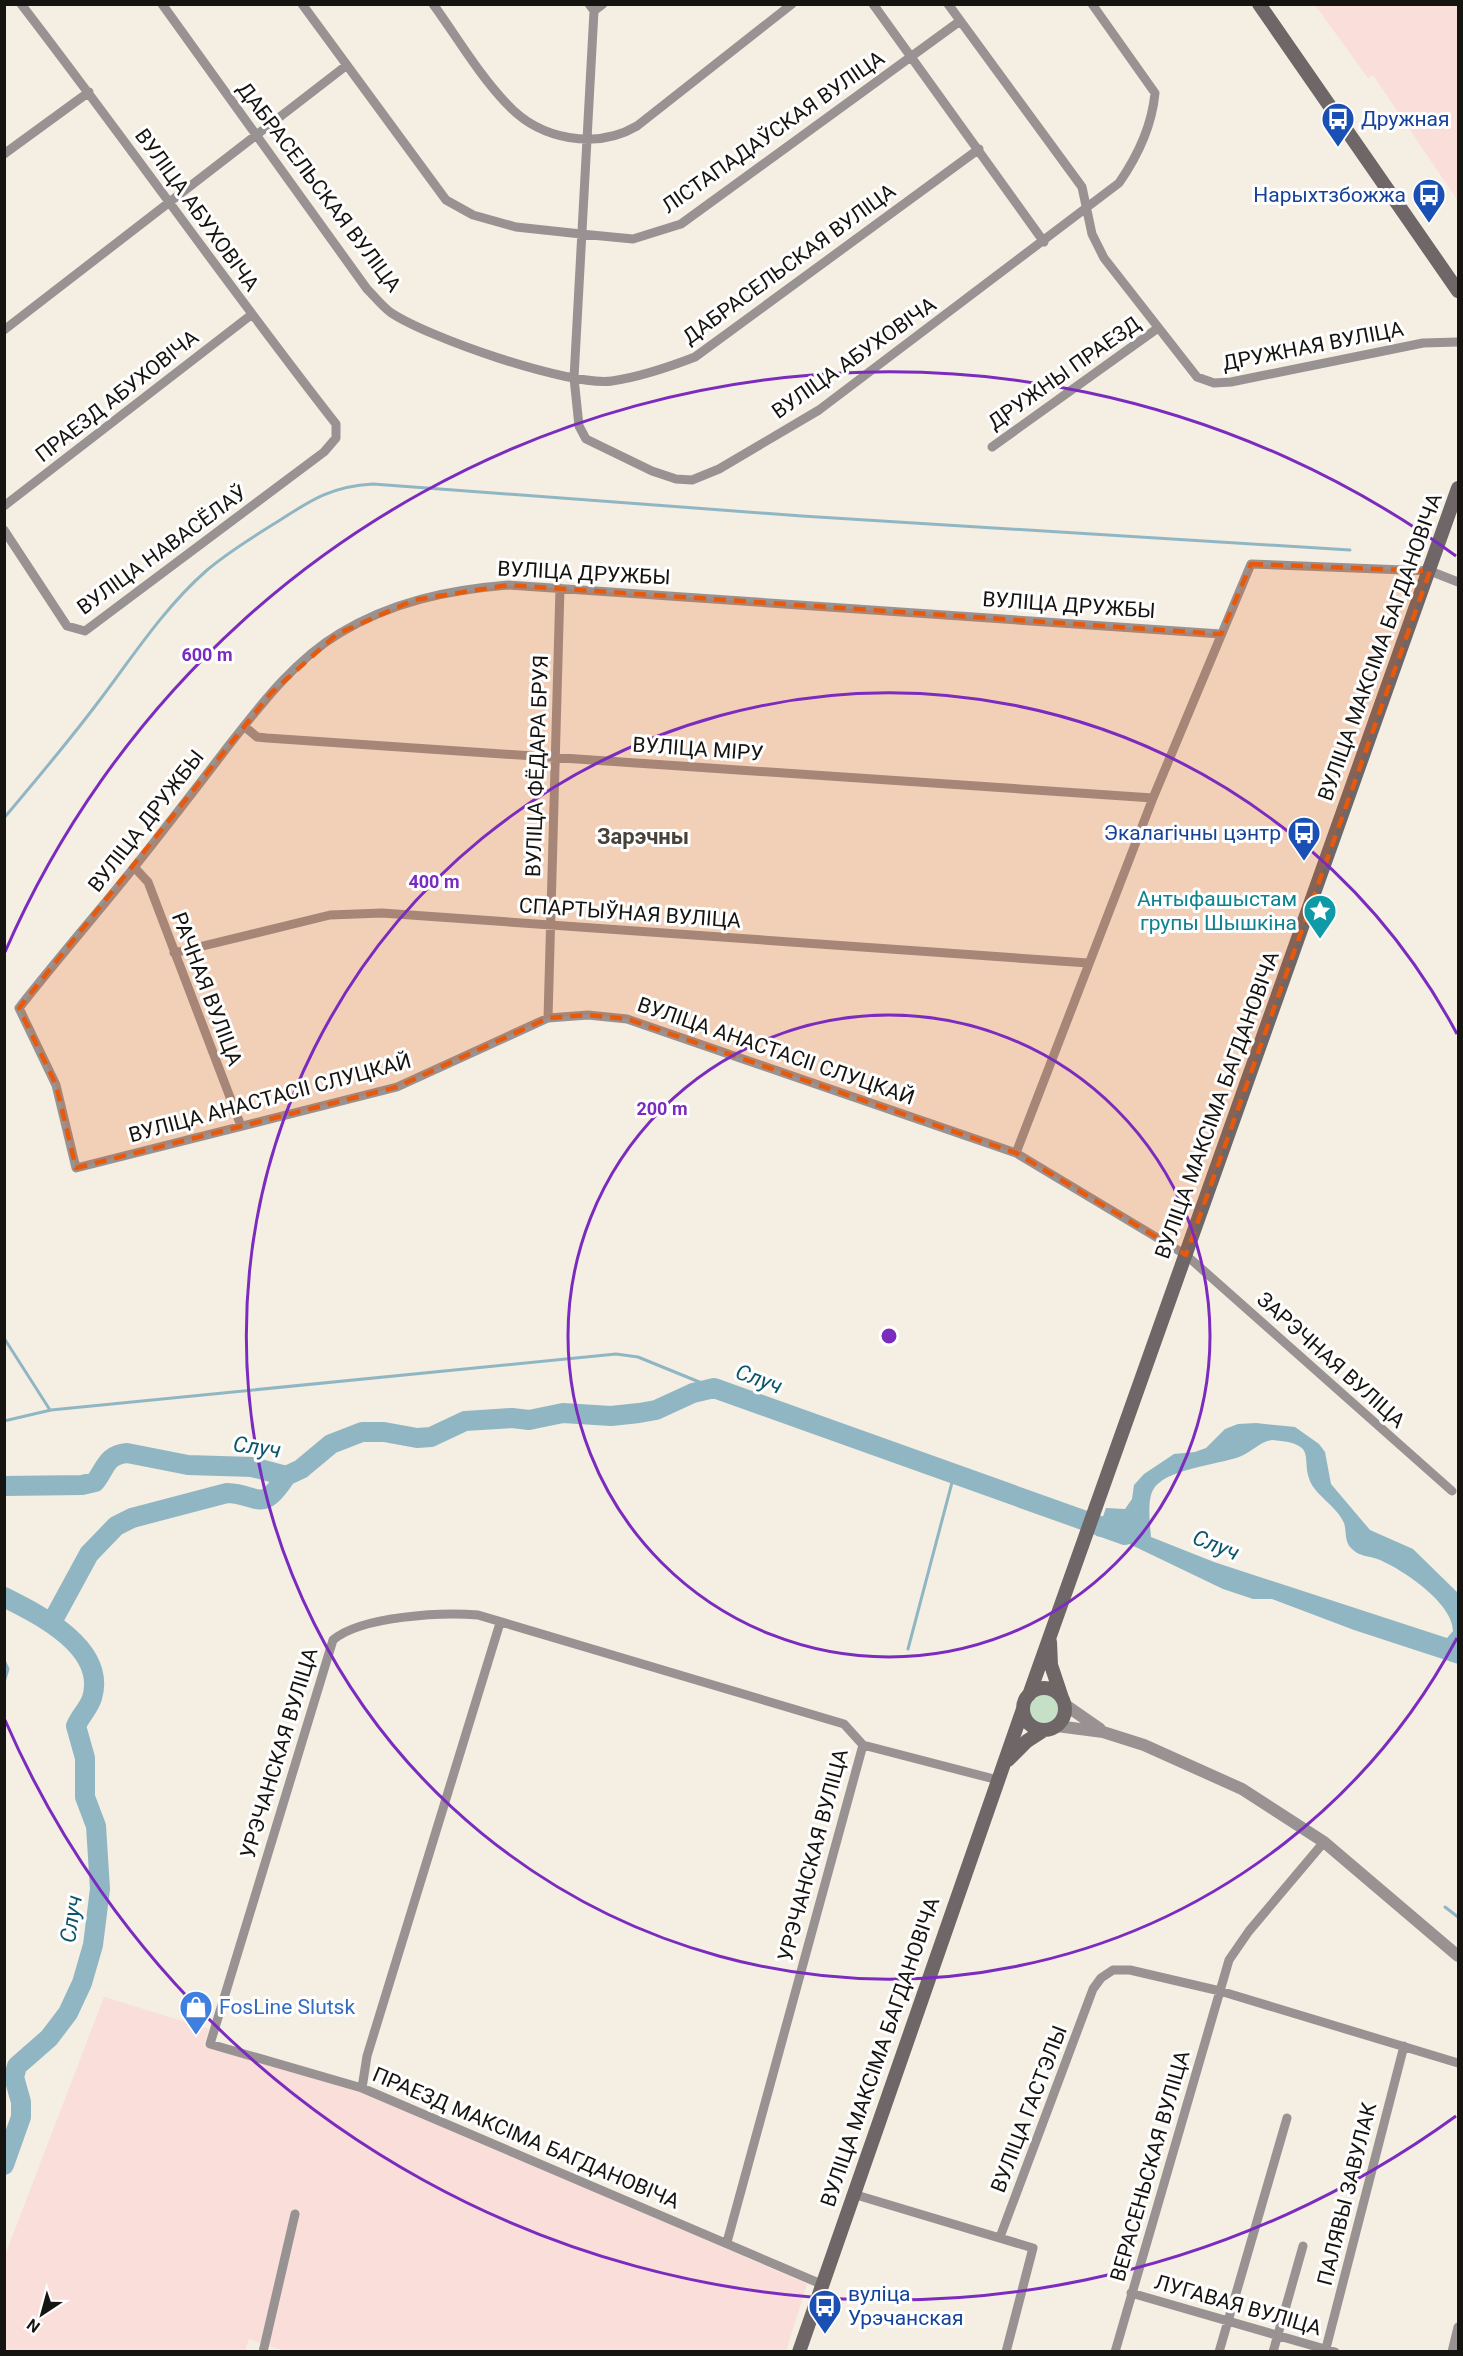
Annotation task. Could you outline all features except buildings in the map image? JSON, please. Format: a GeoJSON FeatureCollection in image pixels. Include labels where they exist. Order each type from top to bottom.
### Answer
{"type":"FeatureCollection","features":[{"type":"Feature","properties":{"kind":"main road"},"geometry":{"type":"LineString","coordinates":[[1259,4],[1458,291]]}},
{"type":"Feature","properties":{"kind":"main road","name":"ВУЛІЦА МАКСІМА БАГДАНОВІЧА"},"geometry":{"type":"LineString","coordinates":[[1029,1695],[1458,488]]}},
{"type":"Feature","properties":{"kind":"main road","name":"ВУЛІЦА МАКСІМА БАГДАНОВІЧА"},"geometry":{"type":"LineString","coordinates":[[1050,1633],[1051,1665],[1063,1701]]}},
{"type":"Feature","properties":{"kind":"main road"},"geometry":{"type":"LineString","coordinates":[[1046,1688],[1055,1692],[1063,1701],[1063,1718],[1050,1728],[1029,1724],[1023,1709],[1029,1695],[1046,1688]]}},
{"type":"Feature","properties":{"kind":"main road","name":"ВУЛІЦА МАКСІМА БАГДАНОВІЧА"},"geometry":{"type":"LineString","coordinates":[[799,2352],[1023,1709]]}},
{"type":"Feature","properties":{"kind":"main road","name":"ВУЛІЦА МАКСІМА БАГДАНОВІЧА"},"geometry":{"type":"LineString","coordinates":[[1003,1766],[1020,1746],[1050,1728]]}},
{"type":"Feature","properties":{"kind":"street","name":"ВУЛІЦА АБУХОВІЧА"},"geometry":{"type":"LineString","coordinates":[[21,4],[89,92],[251,315],[336,424],[336,438]]}},
{"type":"Feature","properties":{"kind":"street","name":"ДАБРАСЕЛЬСКАЯ ВУЛІЦА"},"geometry":{"type":"LineString","coordinates":[[162,4],[367,289],[390,311],[418,328],[486,354],[574,378],[610,381],[666,368],[695,357],[979,149]]}},
{"type":"Feature","properties":{"kind":"street","name":"ЛІСТАПАДАЎСКАЯ ВУЛІЦА"},"geometry":{"type":"LineString","coordinates":[[302,4],[446,200],[473,215],[516,227],[633,239],[681,224],[960,21]]}},
{"type":"Feature","properties":{"kind":"street"},"geometry":{"type":"LineString","coordinates":[[433,4],[507,105],[538,126],[586,141],[611,138],[637,126],[792,4]]}},
{"type":"Feature","properties":{"kind":"street"},"geometry":{"type":"LineString","coordinates":[[574,378],[592,8],[603,4]]}},
{"type":"Feature","properties":{"kind":"street"},"geometry":{"type":"LineString","coordinates":[[873,4],[1044,242]]}},
{"type":"Feature","properties":{"kind":"street","name":"ДРУЖНАЯ ВУЛІЦА"},"geometry":{"type":"LineString","coordinates":[[948,4],[1082,187],[1085,211],[1092,234],[1104,258],[1197,377],[1214,383],[1231,382],[1423,343],[1458,342]]}},
{"type":"Feature","properties":{"kind":"street","name":"ВУЛІЦА АБУХОВІЧА"},"geometry":{"type":"LineString","coordinates":[[574,378],[579,426],[586,439],[652,471],[676,479],[692,480],[719,468],[819,410],[1085,211],[1119,183],[1134,163],[1154,110],[1155,93],[1092,4]]}},
{"type":"Feature","properties":{"kind":"street"},"geometry":{"type":"LineString","coordinates":[[4,330],[347,65]]}},
{"type":"Feature","properties":{"kind":"street"},"geometry":{"type":"LineString","coordinates":[[4,154],[89,92]]}},
{"type":"Feature","properties":{"kind":"street","name":"ПРАЕЗД АБУХОВІЧА"},"geometry":{"type":"LineString","coordinates":[[4,506],[251,315]]}},
{"type":"Feature","properties":{"kind":"street","name":"ДРУЖНЫ ПРАЕЗД"},"geometry":{"type":"LineString","coordinates":[[992,447],[1158,328]]}},
{"type":"Feature","properties":{"kind":"street","name":"ВУЛІЦА НАВАСЁЛАЎ"},"geometry":{"type":"LineString","coordinates":[[4,530],[67,626],[85,631],[324,452],[336,438]]}},
{"type":"Feature","properties":{"kind":"street"},"geometry":{"type":"LineString","coordinates":[[1016,1153],[1153,798],[1251,564],[1430,571],[1458,582]]}},
{"type":"Feature","properties":{"kind":"street","name":"ВУЛІЦА ДРУЖБЫ"},"geometry":{"type":"LineString","coordinates":[[76,1168],[71,1137],[56,1084],[19,1008],[271,693],[302,661],[337,634],[375,614],[414,600],[464,589],[508,585],[1221,634]]}},
{"type":"Feature","properties":{"kind":"street","name":"ВУЛІЦА ФЁДАРА БРУЯ"},"geometry":{"type":"LineString","coordinates":[[548,1018],[560,588]]}},
{"type":"Feature","properties":{"kind":"street","name":"ВУЛІЦА МІРУ"},"geometry":{"type":"LineString","coordinates":[[244,726],[257,737],[1153,798]]}},
{"type":"Feature","properties":{"kind":"street","name":"РАЧНАЯ ВУЛІЦА"},"geometry":{"type":"LineString","coordinates":[[134,867],[148,882],[241,1126]]}},
{"type":"Feature","properties":{"kind":"street","name":"СПАРТЫЎНАЯ ВУЛІЦА"},"geometry":{"type":"LineString","coordinates":[[174,953],[330,915],[382,913],[1088,963]]}},
{"type":"Feature","properties":{"kind":"street","name":"ВУЛІЦА АНАСТАСІІ СЛУЦКАЙ"},"geometry":{"type":"LineString","coordinates":[[76,1168],[397,1087],[548,1018],[588,1015],[627,1018],[1016,1153],[1186,1255]]}},
{"type":"Feature","properties":{"kind":"street","name":"ЗАРЭЧНАЯ ВУЛІЦА"},"geometry":{"type":"LineString","coordinates":[[1186,1255],[1452,1491]]}},
{"type":"Feature","properties":{"kind":"street","name":"УРЭЧАНСКАЯ ВУЛІЦА"},"geometry":{"type":"LineString","coordinates":[[210,2044],[333,1640],[352,1627],[453,1613],[478,1615],[844,1724],[863,1745],[727,2242]]}},
{"type":"Feature","properties":{"kind":"street"},"geometry":{"type":"LineString","coordinates":[[362,2088],[366,2056],[500,1623]]}},
{"type":"Feature","properties":{"kind":"street"},"geometry":{"type":"LineString","coordinates":[[1063,1701],[1103,1732]]}},
{"type":"Feature","properties":{"kind":"street"},"geometry":{"type":"LineString","coordinates":[[1050,1728],[1103,1732],[1187,1762],[1242,1789],[1324,1842],[1458,1956]]}},
{"type":"Feature","properties":{"kind":"street"},"geometry":{"type":"LineString","coordinates":[[863,1745],[998,1780]]}},
{"type":"Feature","properties":{"kind":"street","name":"ВЕРАСЕНЬСКАЯ ВУЛІЦА"},"geometry":{"type":"LineString","coordinates":[[1114,2352],[1220,1991],[1223,1974],[1237,1948],[1324,1842]]}},
{"type":"Feature","properties":{"kind":"street","name":"ВУЛІЦА ГАСТЭЛЫ"},"geometry":{"type":"LineString","coordinates":[[1000,2237],[1094,1989],[1101,1978],[1113,1970],[1130,1970],[1220,1991],[1458,2063]]}},
{"type":"Feature","properties":{"kind":"street","name":"ПРАЕЗД МАКСІМА БАГДАНОВІЧА"},"geometry":{"type":"LineString","coordinates":[[210,2044],[362,2088],[821,2284]]}},
{"type":"Feature","properties":{"kind":"street","name":"ПАЛЯВЫ ЗАВУЛАК"},"geometry":{"type":"LineString","coordinates":[[1328,2351],[1404,2046]]}},
{"type":"Feature","properties":{"kind":"street"},"geometry":{"type":"LineString","coordinates":[[1219,2352],[1287,2118]]}},
{"type":"Feature","properties":{"kind":"street"},"geometry":{"type":"LineString","coordinates":[[853,2194],[1033,2248],[1006,2352]]}},
{"type":"Feature","properties":{"kind":"street"},"geometry":{"type":"LineString","coordinates":[[263,2352],[295,2214]]}},
{"type":"Feature","properties":{"kind":"street"},"geometry":{"type":"LineString","coordinates":[[1273,2352],[1303,2246]]}},
{"type":"Feature","properties":{"kind":"street","name":"ЛУГАВАЯ ВУЛІЦА"},"geometry":{"type":"LineString","coordinates":[[1131,2293],[1328,2351]]}},
{"type":"Feature","properties":{"kind":"street"},"geometry":{"type":"LineString","coordinates":[[1452,2352],[1458,2327]]}},
{"type":"Feature","properties":{"kind":"highlighted area"},"geometry":{"type":"Polygon","coordinates":[[[1251,564],[1430,571],[1186,1255],[1016,1153],[627,1019],[588,1015],[548,1018],[397,1087],[76,1168],[56,1085],[19,1008],[271,693],[337,634],[414,600],[508,585],[1221,634],[1251,564]]]}},
{"type":"Feature","properties":{"kind":"shaded area"},"geometry":{"type":"Polygon","coordinates":[[[1315,5],[1458,5],[1458,201],[1373,75],[1368,78],[1315,5]]]}},
{"type":"Feature","properties":{"kind":"shaded area"},"geometry":{"type":"Polygon","coordinates":[[[104,1997],[209,2029],[204,2045],[371,2094],[807,2284],[786,2351],[288,2352],[249,2339],[245,2351],[5,2352],[4,2258],[104,1997]]]}},
{"type":"Feature","properties":{"kind":"green space"},"geometry":{"type":"Polygon","coordinates":[[[1044,1695],[1054,1700],[1059,1710],[1054,1720],[1044,1725],[1034,1720],[1029,1710],[1034,1700],[1044,1695]]]}},
{"type":"Feature","properties":{"kind":"water"},"geometry":{"type":"Polygon","coordinates":[[[1256,1423],[1295,1427],[1319,1444],[1325,1452],[1331,1484],[1370,1530],[1413,1549],[1458,1593],[1458,1664],[1354,1630],[1272,1599],[1253,1599],[1223,1589],[1123,1541],[1096,1536],[1106,1508],[1125,1509],[1132,1499],[1134,1485],[1144,1474],[1174,1454],[1195,1452],[1206,1448],[1225,1429],[1238,1424],[1256,1423]],[[1267,1441],[1239,1457],[1179,1472],[1159,1483],[1153,1490],[1150,1500],[1151,1537],[1214,1562],[1447,1638],[1453,1631],[1451,1620],[1436,1599],[1401,1571],[1351,1548],[1347,1542],[1345,1526],[1341,1518],[1314,1488],[1309,1478],[1306,1455],[1298,1445],[1267,1441]]]}},
{"type":"Feature","properties":{"kind":"waterway"},"geometry":{"type":"LineString","coordinates":[[4,818],[76,731],[163,617],[191,585],[223,557],[289,514],[322,496],[358,485],[373,484],[802,516],[1350,550]]}},
{"type":"Feature","properties":{"kind":"waterway"},"geometry":{"type":"LineString","coordinates":[[4,1338],[50,1410]]}},
{"type":"Feature","properties":{"kind":"waterway"},"geometry":{"type":"LineString","coordinates":[[4,1421],[51,1410],[616,1354],[638,1357],[714,1388]]}},
{"type":"Feature","properties":{"kind":"waterway","name":"Случ"},"geometry":{"type":"LineString","coordinates":[[4,1486],[82,1485],[95,1482],[111,1459],[127,1453],[188,1465],[252,1467],[286,1476],[301,1469],[331,1444],[362,1432],[384,1432],[417,1438],[431,1437],[465,1421],[512,1418],[529,1420],[563,1413],[611,1416],[639,1413],[656,1410],[693,1393],[714,1388],[1125,1535]]}},
{"type":"Feature","properties":{"kind":"waterway"},"geometry":{"type":"LineString","coordinates":[[908,1649],[954,1475]]}},
{"type":"Feature","properties":{"kind":"waterway"},"geometry":{"type":"LineString","coordinates":[[52,1622],[89,1554],[116,1526],[132,1518],[227,1493],[259,1500],[265,1499],[278,1488],[286,1476]]}},
{"type":"Feature","properties":{"kind":"waterway","name":"Случ"},"geometry":{"type":"LineString","coordinates":[[4,1597],[52,1624],[80,1649],[90,1664],[94,1680],[92,1698],[76,1726],[85,1758],[85,1797],[96,1826],[100,1889],[93,1945],[82,1983],[68,2013],[49,2038],[17,2066],[14,2077],[21,2102],[21,2117],[4,2165]]}},
{"type":"Feature","properties":{"kind":"waterway"},"geometry":{"type":"LineString","coordinates":[[4,1660],[8,1669],[4,1682]]}},
{"type":"Feature","properties":{"kind":"waterway"},"geometry":{"type":"LineString","coordinates":[[1445,1907],[1458,1917]]}},
{"type":"Feature","properties":{"kind":"place","name":"Дружная"},"geometry":{"type":"Point","coordinates":[1338,148]}},
{"type":"Feature","properties":{"kind":"place","name":"Нарыхтзбожжа"},"geometry":{"type":"Point","coordinates":[1429,224]}},
{"type":"Feature","properties":{"kind":"place","name":"Экалагічны цэнтр"},"geometry":{"type":"Point","coordinates":[1304,862]}},
{"type":"Feature","properties":{"kind":"place","name":"Антыфашыстам групы Шышкіна"},"geometry":{"type":"Point","coordinates":[1320,940]}},
{"type":"Feature","properties":{"kind":"place","name":"FosLine Slutsk"},"geometry":{"type":"Point","coordinates":[196,2036]}},
{"type":"Feature","properties":{"kind":"place","name":"вуліца Урэчанская"},"geometry":{"type":"Point","coordinates":[825,2335]}},
{"type":"Feature","properties":{"kind":"district","name":"Зарэчны"},"geometry":{"type":"Point","coordinates":[643,836]}}]}
